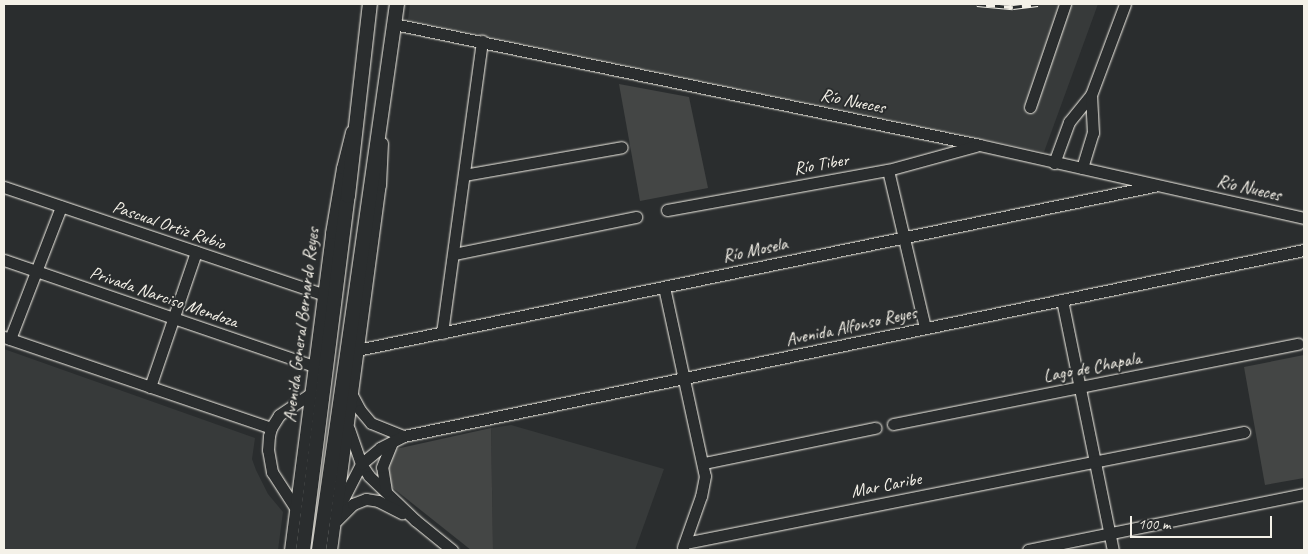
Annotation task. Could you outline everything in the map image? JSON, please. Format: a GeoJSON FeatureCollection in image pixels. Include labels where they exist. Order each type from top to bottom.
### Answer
{"type":"FeatureCollection","features":[{"type":"Feature","properties":{"kind":"main road","name":"Avenida General Bernardo Reyes"},"geometry":{"type":"LineString","coordinates":[[303,550],[348,196],[370,4]]}},
{"type":"Feature","properties":{"kind":"main road"},"geometry":{"type":"LineString","coordinates":[[318,550],[397,4]]}},
{"type":"Feature","properties":{"kind":"street"},"geometry":{"type":"LineString","coordinates":[[1030,107],[1065,4]]}},
{"type":"Feature","properties":{"kind":"street"},"geometry":{"type":"LineString","coordinates":[[1054,163],[1069,122],[1091,95],[1125,4]]}},
{"type":"Feature","properties":{"kind":"street","name":"Río Nueces"},"geometry":{"type":"LineString","coordinates":[[394,24],[980,145],[1304,218]]}},
{"type":"Feature","properties":{"kind":"street"},"geometry":{"type":"LineString","coordinates":[[442,332],[482,41]]}},
{"type":"Feature","properties":{"kind":"street"},"geometry":{"type":"LineString","coordinates":[[1082,168],[1093,132],[1091,95]]}},
{"type":"Feature","properties":{"kind":"street","name":"Avenida General Bernardo Reyes"},"geometry":{"type":"LineString","coordinates":[[290,550],[342,168],[358,106]]}},
{"type":"Feature","properties":{"kind":"street"},"geometry":{"type":"LineString","coordinates":[[332,550],[334,519],[380,185],[381,109]]}},
{"type":"Feature","properties":{"kind":"street","name":"Río Tiber"},"geometry":{"type":"LineString","coordinates":[[667,210],[888,170],[980,145]]}},
{"type":"Feature","properties":{"kind":"street"},"geometry":{"type":"LineString","coordinates":[[464,175],[622,147]]}},
{"type":"Feature","properties":{"kind":"street"},"geometry":{"type":"LineString","coordinates":[[888,170],[925,328]]}},
{"type":"Feature","properties":{"kind":"street","name":"Río Mosela"},"geometry":{"type":"LineString","coordinates":[[357,350],[1160,185]]}},
{"type":"Feature","properties":{"kind":"street","name":"Pascual Ortiz Rubio"},"geometry":{"type":"LineString","coordinates":[[4,187],[324,295]]}},
{"type":"Feature","properties":{"kind":"street"},"geometry":{"type":"LineString","coordinates":[[61,207],[7,338],[271,428]]}},
{"type":"Feature","properties":{"kind":"street"},"geometry":{"type":"LineString","coordinates":[[454,254],[636,217]]}},
{"type":"Feature","properties":{"kind":"street","name":"Avenida Alfonso Reyes"},"geometry":{"type":"LineString","coordinates":[[334,519],[361,464],[371,454],[404,436],[1304,250]]}},
{"type":"Feature","properties":{"kind":"street"},"geometry":{"type":"LineString","coordinates":[[150,387],[196,252]]}},
{"type":"Feature","properties":{"kind":"street","name":"Privada Narciso Mendoza"},"geometry":{"type":"LineString","coordinates":[[4,260],[314,366]]}},
{"type":"Feature","properties":{"kind":"street"},"geometry":{"type":"LineString","coordinates":[[664,287],[704,463],[704,486],[683,547]]}},
{"type":"Feature","properties":{"kind":"street"},"geometry":{"type":"LineString","coordinates":[[1062,300],[1112,550]]}},
{"type":"Feature","properties":{"kind":"street","name":"Lago de Chapala"},"geometry":{"type":"LineString","coordinates":[[893,424],[1298,344]]}},
{"type":"Feature","properties":{"kind":"street"},"geometry":{"type":"LineString","coordinates":[[351,393],[360,410],[371,423],[404,436]]}},
{"type":"Feature","properties":{"kind":"street"},"geometry":{"type":"LineString","coordinates":[[296,509],[272,472],[268,450],[271,428],[279,415],[310,394]]}},
{"type":"Feature","properties":{"kind":"street"},"geometry":{"type":"LineString","coordinates":[[348,422],[361,464],[414,520],[452,550]]}},
{"type":"Feature","properties":{"kind":"street"},"geometry":{"type":"LineString","coordinates":[[704,463],[875,428]]}},
{"type":"Feature","properties":{"kind":"street","name":"Mar Caribe"},"geometry":{"type":"LineString","coordinates":[[683,547],[1244,432]]}},
{"type":"Feature","properties":{"kind":"street"},"geometry":{"type":"LineString","coordinates":[[386,492],[382,467],[392,442]]}},
{"type":"Feature","properties":{"kind":"street"},"geometry":{"type":"LineString","coordinates":[[1028,550],[1304,494]]}},
{"type":"Feature","properties":{"kind":"street"},"geometry":{"type":"LineString","coordinates":[[334,519],[353,504],[366,498],[383,503],[414,520]]}},
{"type":"Feature","properties":{"kind":"shaded area"},"geometry":{"type":"Polygon","coordinates":[[[410,4],[1098,4],[1044,152],[408,20],[410,4]]]}},
{"type":"Feature","properties":{"kind":"shaded area"},"geometry":{"type":"Polygon","coordinates":[[[619,84],[689,97],[708,188],[640,201],[619,84]]]}},
{"type":"Feature","properties":{"kind":"shaded area"},"geometry":{"type":"Polygon","coordinates":[[[4,349],[255,438],[252,459],[256,470],[268,494],[283,512],[278,550],[4,550],[4,349]]]}},
{"type":"Feature","properties":{"kind":"shaded area"},"geometry":{"type":"Polygon","coordinates":[[[1304,355],[1304,478],[1265,485],[1244,367],[1304,355]]]}},
{"type":"Feature","properties":{"kind":"shaded area"},"geometry":{"type":"Polygon","coordinates":[[[511,425],[664,469],[635,550],[493,550],[491,428],[511,425]]]}},
{"type":"Feature","properties":{"kind":"shaded area"},"geometry":{"type":"Polygon","coordinates":[[[491,428],[493,550],[471,550],[393,488],[388,481],[388,457],[396,449],[491,428]]]}},
{"type":"Feature","properties":{"kind":"railway"},"geometry":{"type":"LineString","coordinates":[[977,4],[1013,7],[1038,4]]}}]}
